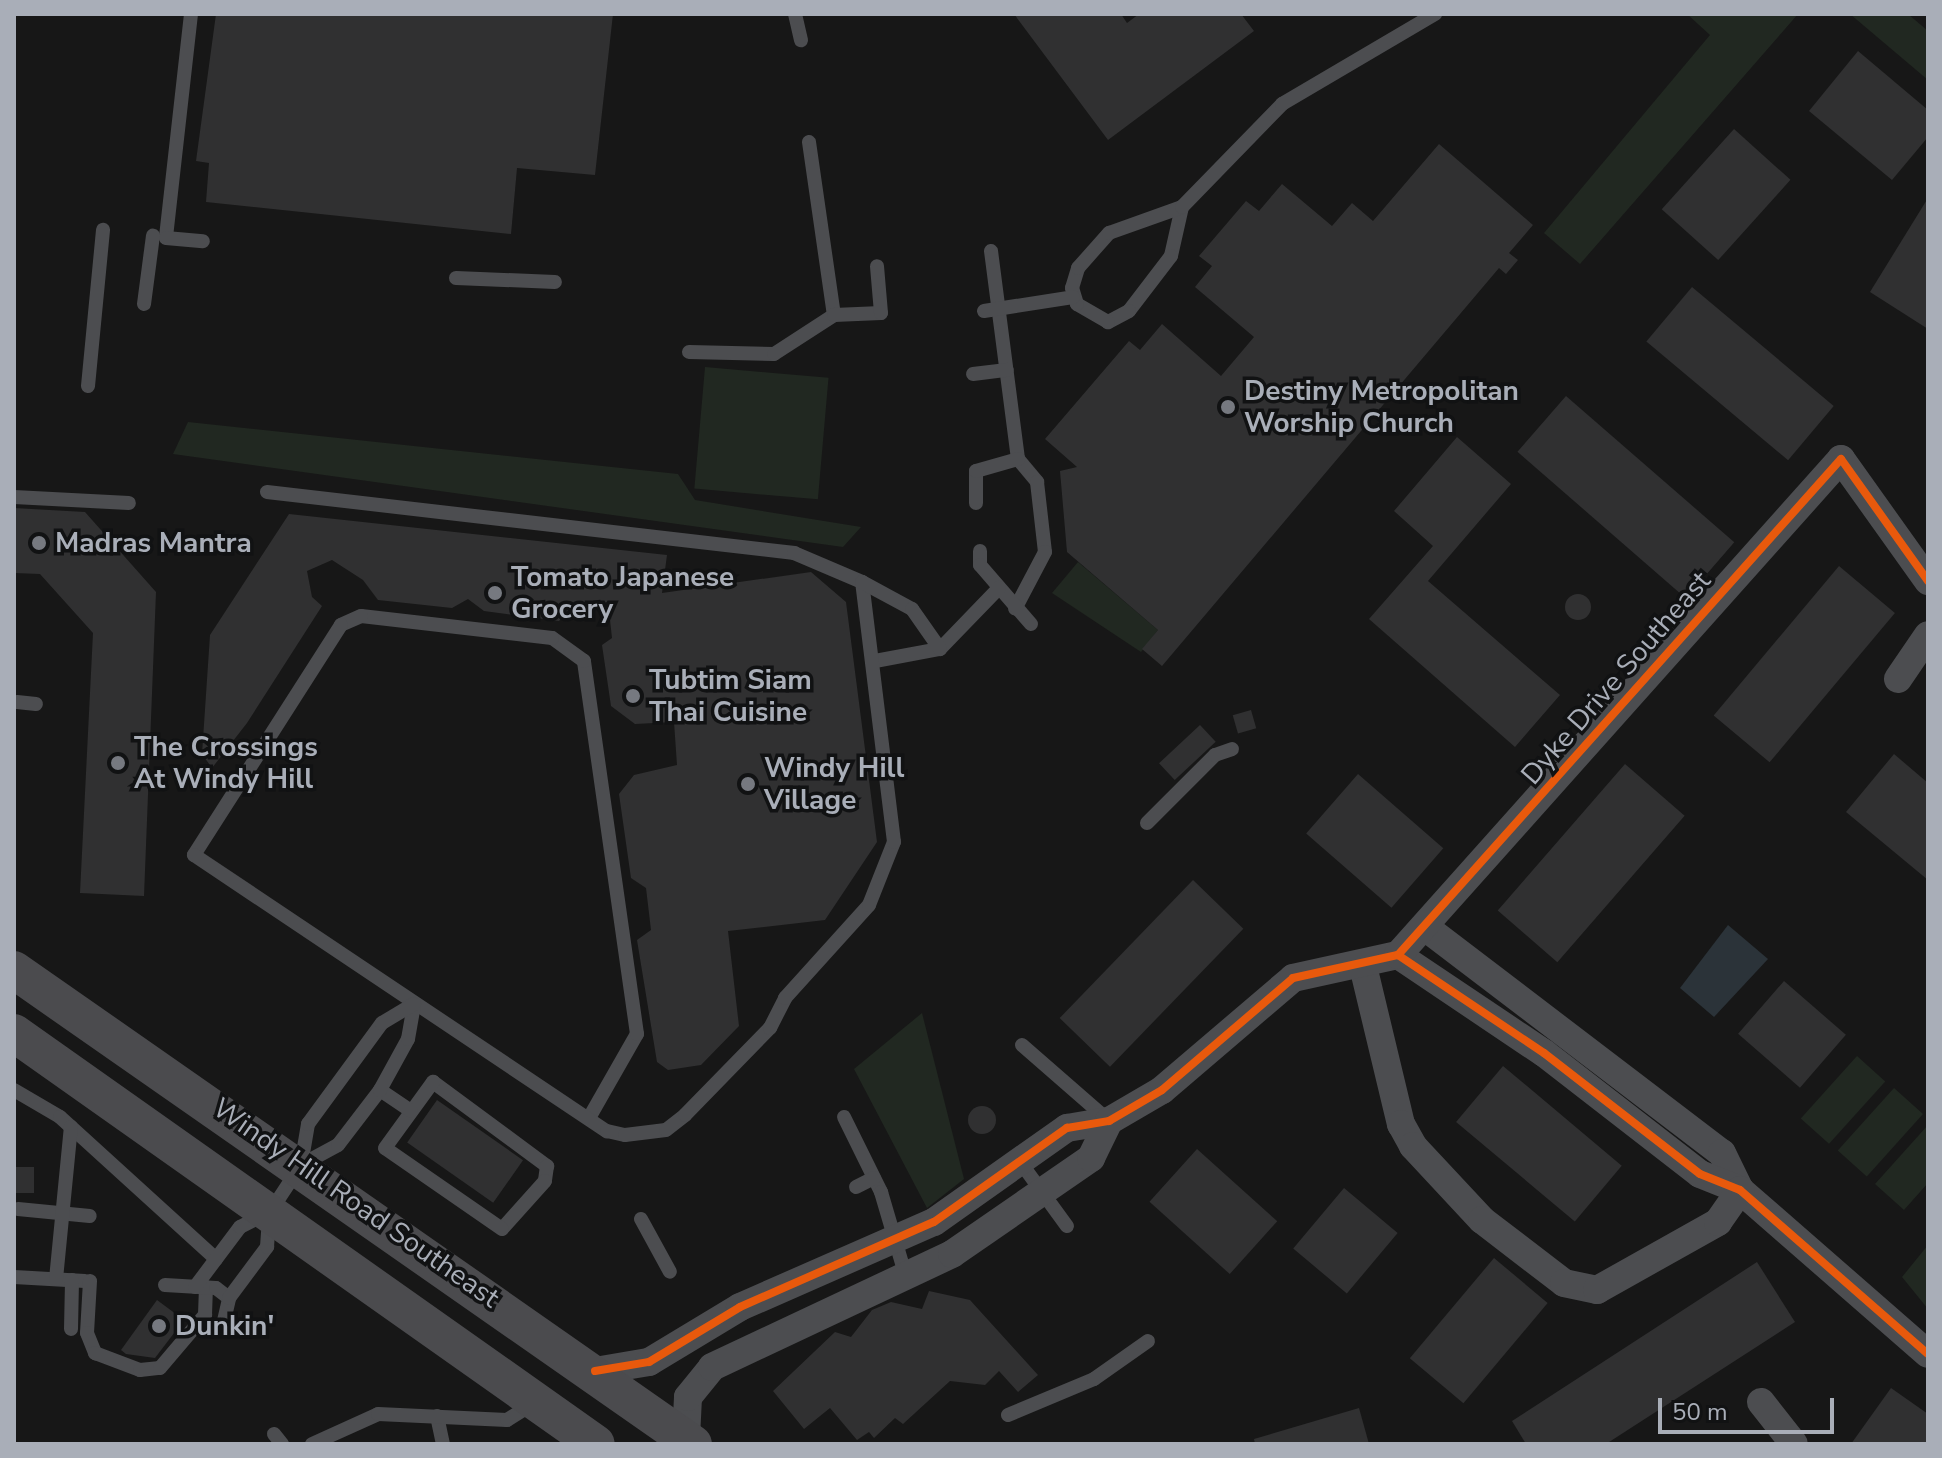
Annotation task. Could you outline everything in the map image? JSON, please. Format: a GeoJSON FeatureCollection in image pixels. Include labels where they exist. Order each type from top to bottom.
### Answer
{"type":"FeatureCollection","features":[{"type":"Feature","properties":{"kind":"main road","name":"Windy Hill Road Southeast"},"geometry":{"type":"LineString","coordinates":[[14,970],[301,1165],[595,1371],[689,1441]]}},
{"type":"Feature","properties":{"kind":"main road","name":"Windy Hill Road Southeast"},"geometry":{"type":"LineString","coordinates":[[14,1033],[596,1444]]}},
{"type":"Feature","properties":{"kind":"street","name":"Dyke Drive Southeast"},"geometry":{"type":"LineString","coordinates":[[1398,955],[1841,459],[1928,581]]}},
{"type":"Feature","properties":{"kind":"street"},"geometry":{"type":"LineString","coordinates":[[1898,679],[1928,635]]}},
{"type":"Feature","properties":{"kind":"street"},"geometry":{"type":"LineString","coordinates":[[1425,927],[1722,1153],[1740,1190]]}},
{"type":"Feature","properties":{"kind":"street"},"geometry":{"type":"LineString","coordinates":[[595,1371],[649,1362],[740,1307],[891,1243],[1021,1163],[1067,1128],[1109,1121],[1162,1090],[1293,978],[1320,968],[1363,966],[1398,955],[1544,1053],[1700,1174],[1740,1190],[1928,1354]]}},
{"type":"Feature","properties":{"kind":"street"},"geometry":{"type":"LineString","coordinates":[[1363,966],[1401,1124],[1413,1146],[1482,1220],[1564,1283],[1597,1290],[1718,1222],[1740,1190]]}},
{"type":"Feature","properties":{"kind":"street"},"geometry":{"type":"LineString","coordinates":[[689,1441],[694,1385],[906,1277],[1042,1193],[1091,1158],[1109,1121]]}},
{"type":"Feature","properties":{"kind":"street"},"geometry":{"type":"LineString","coordinates":[[1761,1402],[1794,1444]]}},
{"type":"Feature","properties":{"kind":"lane"},"geometry":{"type":"LineString","coordinates":[[191,14],[166,238],[203,241]]}},
{"type":"Feature","properties":{"kind":"lane"},"geometry":{"type":"LineString","coordinates":[[795,14],[801,40]]}},
{"type":"Feature","properties":{"kind":"lane"},"geometry":{"type":"LineString","coordinates":[[1073,297],[1078,268],[1109,233],[1182,207],[1282,104],[1435,14]]}},
{"type":"Feature","properties":{"kind":"lane"},"geometry":{"type":"LineString","coordinates":[[809,142],[834,315]]}},
{"type":"Feature","properties":{"kind":"lane"},"geometry":{"type":"LineString","coordinates":[[1073,297],[1096,318],[1123,316],[1166,266],[1182,207]]}},
{"type":"Feature","properties":{"kind":"lane"},"geometry":{"type":"LineString","coordinates":[[88,386],[103,230]]}},
{"type":"Feature","properties":{"kind":"lane"},"geometry":{"type":"LineString","coordinates":[[144,304],[153,236]]}},
{"type":"Feature","properties":{"kind":"lane"},"geometry":{"type":"LineString","coordinates":[[991,251],[992,310],[1007,370],[1018,459],[1037,482],[1045,552],[1015,609]]}},
{"type":"Feature","properties":{"kind":"lane"},"geometry":{"type":"LineString","coordinates":[[689,352],[774,354],[834,315],[881,313],[877,266]]}},
{"type":"Feature","properties":{"kind":"lane"},"geometry":{"type":"LineString","coordinates":[[456,278],[555,282]]}},
{"type":"Feature","properties":{"kind":"lane"},"geometry":{"type":"LineString","coordinates":[[992,310],[1073,297]]}},
{"type":"Feature","properties":{"kind":"lane"},"geometry":{"type":"LineString","coordinates":[[973,374],[1007,370]]}},
{"type":"Feature","properties":{"kind":"lane"},"geometry":{"type":"LineString","coordinates":[[976,503],[976,471],[1018,459]]}},
{"type":"Feature","properties":{"kind":"lane"},"geometry":{"type":"LineString","coordinates":[[267,492],[794,553],[862,582],[912,609],[940,649]]}},
{"type":"Feature","properties":{"kind":"lane"},"geometry":{"type":"LineString","coordinates":[[14,497],[129,503]]}},
{"type":"Feature","properties":{"kind":"lane"},"geometry":{"type":"LineString","coordinates":[[980,551],[980,565],[1031,624]]}},
{"type":"Feature","properties":{"kind":"lane"},"geometry":{"type":"LineString","coordinates":[[589,1118],[637,1034],[584,661],[552,638],[354,616],[194,855],[589,1118],[625,1135],[675,1122],[770,1028],[785,998],[869,905],[894,842],[875,661],[862,582]]}},
{"type":"Feature","properties":{"kind":"lane"},"geometry":{"type":"LineString","coordinates":[[875,661],[940,649],[999,588]]}},
{"type":"Feature","properties":{"kind":"lane"},"geometry":{"type":"LineString","coordinates":[[17,702],[36,704]]}},
{"type":"Feature","properties":{"kind":"lane"},"geometry":{"type":"LineString","coordinates":[[1147,823],[1215,755],[1232,749]]}},
{"type":"Feature","properties":{"kind":"lane"},"geometry":{"type":"LineString","coordinates":[[223,1325],[229,1298],[267,1247],[270,1212],[301,1165],[308,1124],[382,1023],[414,1004]]}},
{"type":"Feature","properties":{"kind":"lane"},"geometry":{"type":"LineString","coordinates":[[301,1165],[338,1145],[380,1090],[408,1039],[414,1004]]}},
{"type":"Feature","properties":{"kind":"lane"},"geometry":{"type":"LineString","coordinates":[[1022,1045],[1109,1121]]}},
{"type":"Feature","properties":{"kind":"lane"},"geometry":{"type":"LineString","coordinates":[[433,1082],[538,1156],[547,1166],[545,1181],[513,1223],[490,1225],[385,1148],[411,1111],[433,1082]]}},
{"type":"Feature","properties":{"kind":"lane"},"geometry":{"type":"LineString","coordinates":[[14,1090],[71,1127],[216,1259]]}},
{"type":"Feature","properties":{"kind":"lane"},"geometry":{"type":"LineString","coordinates":[[380,1090],[411,1111]]}},
{"type":"Feature","properties":{"kind":"lane"},"geometry":{"type":"LineString","coordinates":[[844,1117],[874,1178],[891,1243],[906,1277]]}},
{"type":"Feature","properties":{"kind":"lane"},"geometry":{"type":"LineString","coordinates":[[56,1279],[71,1127]]}},
{"type":"Feature","properties":{"kind":"lane"},"geometry":{"type":"LineString","coordinates":[[1021,1163],[1067,1226]]}},
{"type":"Feature","properties":{"kind":"lane"},"geometry":{"type":"LineString","coordinates":[[856,1187],[874,1178]]}},
{"type":"Feature","properties":{"kind":"lane"},"geometry":{"type":"LineString","coordinates":[[18,1209],[90,1216]]}},
{"type":"Feature","properties":{"kind":"lane"},"geometry":{"type":"LineString","coordinates":[[82,1281],[87,1333],[95,1353],[140,1370],[160,1368],[205,1315],[200,1287],[216,1259],[240,1227],[270,1212]]}},
{"type":"Feature","properties":{"kind":"lane"},"geometry":{"type":"LineString","coordinates":[[641,1219],[670,1272]]}},
{"type":"Feature","properties":{"kind":"lane"},"geometry":{"type":"LineString","coordinates":[[14,1277],[82,1281]]}},
{"type":"Feature","properties":{"kind":"lane"},"geometry":{"type":"LineString","coordinates":[[71,1329],[82,1281]]}},
{"type":"Feature","properties":{"kind":"lane"},"geometry":{"type":"LineString","coordinates":[[165,1285],[200,1287],[229,1298]]}},
{"type":"Feature","properties":{"kind":"lane"},"geometry":{"type":"LineString","coordinates":[[1008,1415],[1094,1379],[1148,1341]]}},
{"type":"Feature","properties":{"kind":"lane"},"geometry":{"type":"LineString","coordinates":[[312,1444],[378,1414],[507,1420],[536,1401]]}},
{"type":"Feature","properties":{"kind":"lane"},"geometry":{"type":"LineString","coordinates":[[437,1416],[443,1444]]}},
{"type":"Feature","properties":{"kind":"shaded area"},"geometry":{"type":"Polygon","coordinates":[[[1687,14],[1798,14],[1580,264],[1544,233],[1710,35],[1687,14]]]}},
{"type":"Feature","properties":{"kind":"shaded area"},"geometry":{"type":"Polygon","coordinates":[[[1850,14],[1908,14],[1928,31],[1928,80],[1850,14]]]}},
{"type":"Feature","properties":{"kind":"shaded area"},"geometry":{"type":"Polygon","coordinates":[[[705,367],[829,378],[818,499],[694,489],[705,367]]]}},
{"type":"Feature","properties":{"kind":"shaded area"},"geometry":{"type":"Polygon","coordinates":[[[188,422],[678,474],[695,500],[861,527],[843,547],[173,454],[188,422]]]}},
{"type":"Feature","properties":{"kind":"shaded area"},"geometry":{"type":"Polygon","coordinates":[[[1078,562],[1158,630],[1141,652],[1052,593],[1078,562]]]}},
{"type":"Feature","properties":{"kind":"shaded area"},"geometry":{"type":"Polygon","coordinates":[[[1728,925],[1768,959],[1714,1017],[1680,988],[1728,925]]]}},
{"type":"Feature","properties":{"kind":"shaded area"},"geometry":{"type":"Polygon","coordinates":[[[922,1013],[964,1179],[927,1208],[854,1069],[922,1013]]]}},
{"type":"Feature","properties":{"kind":"shaded area"},"geometry":{"type":"Polygon","coordinates":[[[1857,1056],[1885,1081],[1829,1144],[1801,1118],[1857,1056]]]}},
{"type":"Feature","properties":{"kind":"shaded area"},"geometry":{"type":"Polygon","coordinates":[[[1894,1088],[1923,1114],[1867,1177],[1838,1150],[1894,1088]]]}},
{"type":"Feature","properties":{"kind":"shaded area"},"geometry":{"type":"Polygon","coordinates":[[[1928,1125],[1928,1183],[1904,1210],[1875,1184],[1928,1125]]]}},
{"type":"Feature","properties":{"kind":"shaded area"},"geometry":{"type":"Polygon","coordinates":[[[1928,1245],[1928,1309],[1902,1277],[1928,1245]]]}},
{"type":"Feature","properties":{"kind":"building"},"geometry":{"type":"Polygon","coordinates":[[[216,14],[613,14],[595,175],[517,168],[511,234],[206,202],[209,163],[196,161],[216,14]]]}},
{"type":"Feature","properties":{"kind":"building"},"geometry":{"type":"Polygon","coordinates":[[[1014,14],[1121,14],[1127,23],[1139,14],[1241,14],[1254,31],[1108,140],[1014,14]]]}},
{"type":"Feature","properties":{"kind":"building"},"geometry":{"type":"Polygon","coordinates":[[[1858,51],[1928,110],[1928,137],[1892,180],[1809,111],[1858,51]]]}},
{"type":"Feature","properties":{"kind":"building"},"geometry":{"type":"Polygon","coordinates":[[[1734,129],[1790,180],[1718,260],[1662,209],[1734,129]]]}},
{"type":"Feature","properties":{"kind":"building","name":"Destiny Metropolitan Worship Church"},"geometry":{"type":"Polygon","coordinates":[[[1439,144],[1533,225],[1509,253],[1518,260],[1506,274],[1499,268],[1162,666],[1142,649],[1158,630],[1067,552],[1060,471],[1077,467],[1045,439],[1129,341],[1140,350],[1162,324],[1221,376],[1254,337],[1195,287],[1212,266],[1199,256],[1246,201],[1259,211],[1282,184],[1332,226],[1352,203],[1373,221],[1439,144]]]}},
{"type":"Feature","properties":{"kind":"building"},"geometry":{"type":"Polygon","coordinates":[[[1928,198],[1928,329],[1870,292],[1928,198]]]}},
{"type":"Feature","properties":{"kind":"building"},"geometry":{"type":"Polygon","coordinates":[[[1692,287],[1834,406],[1788,460],[1646,341],[1692,287]]]}},
{"type":"Feature","properties":{"kind":"building"},"geometry":{"type":"Polygon","coordinates":[[[1566,396],[1734,542],[1686,598],[1517,452],[1566,396]]]}},
{"type":"Feature","properties":{"kind":"building"},"geometry":{"type":"Polygon","coordinates":[[[1457,437],[1511,484],[1428,581],[1560,695],[1515,747],[1369,619],[1433,546],[1394,511],[1457,437]]]}},
{"type":"Feature","properties":{"kind":"building","name":"The Crossings At Windy Hill"},"geometry":{"type":"Polygon","coordinates":[[[14,508],[85,512],[156,592],[144,896],[80,893],[93,633],[40,574],[14,573],[14,508]]]}},
{"type":"Feature","properties":{"kind":"building","name":"Windy Hill Village"},"geometry":{"type":"Polygon","coordinates":[[[289,514],[667,555],[662,593],[811,572],[846,602],[877,842],[825,920],[728,931],[739,1026],[701,1065],[668,1070],[657,1062],[637,940],[651,930],[646,888],[631,878],[619,794],[634,775],[677,765],[674,722],[635,724],[611,706],[602,645],[612,638],[608,602],[569,609],[559,621],[484,611],[468,599],[452,608],[378,600],[363,580],[332,560],[307,571],[312,597],[322,606],[247,723],[212,768],[202,754],[210,635],[289,514]]]}},
{"type":"Feature","properties":{"kind":"building"},"geometry":{"type":"Polygon","coordinates":[[[1839,566],[1895,613],[1770,762],[1714,715],[1839,566]]]}},
{"type":"Feature","properties":{"kind":"building"},"geometry":{"type":"Polygon","coordinates":[[[1578,594],[1587,598],[1591,607],[1587,616],[1578,620],[1569,616],[1565,607],[1569,598],[1578,594]]]}},
{"type":"Feature","properties":{"kind":"building"},"geometry":{"type":"Polygon","coordinates":[[[1251,710],[1256,728],[1238,734],[1233,715],[1251,710]]]}},
{"type":"Feature","properties":{"kind":"building"},"geometry":{"type":"Polygon","coordinates":[[[1200,725],[1216,742],[1175,780],[1159,763],[1200,725]]]}},
{"type":"Feature","properties":{"kind":"building"},"geometry":{"type":"Polygon","coordinates":[[[1894,754],[1928,783],[1928,880],[1846,812],[1894,754]]]}},
{"type":"Feature","properties":{"kind":"building"},"geometry":{"type":"Polygon","coordinates":[[[1625,764],[1685,816],[1557,962],[1498,910],[1625,764]]]}},
{"type":"Feature","properties":{"kind":"building"},"geometry":{"type":"Polygon","coordinates":[[[1358,774],[1443,848],[1391,908],[1306,834],[1358,774]]]}},
{"type":"Feature","properties":{"kind":"building"},"geometry":{"type":"Polygon","coordinates":[[[1193,880],[1243,929],[1110,1067],[1060,1018],[1193,880]]]}},
{"type":"Feature","properties":{"kind":"building"},"geometry":{"type":"Polygon","coordinates":[[[1784,981],[1846,1035],[1800,1088],[1738,1034],[1784,981]]]}},
{"type":"Feature","properties":{"kind":"building"},"geometry":{"type":"Polygon","coordinates":[[[1503,1066],[1622,1166],[1575,1222],[1456,1122],[1503,1066]]]}},
{"type":"Feature","properties":{"kind":"building"},"geometry":{"type":"Polygon","coordinates":[[[437,1100],[523,1160],[493,1203],[407,1143],[437,1100]]]}},
{"type":"Feature","properties":{"kind":"building"},"geometry":{"type":"Polygon","coordinates":[[[982,1106],[992,1110],[996,1120],[992,1130],[982,1134],[972,1130],[968,1120],[972,1110],[982,1106]]]}},
{"type":"Feature","properties":{"kind":"building"},"geometry":{"type":"Polygon","coordinates":[[[1197,1149],[1277,1221],[1230,1274],[1149,1202],[1197,1149]]]}},
{"type":"Feature","properties":{"kind":"building"},"geometry":{"type":"Polygon","coordinates":[[[14,1167],[34,1167],[34,1193],[14,1193],[14,1167]]]}},
{"type":"Feature","properties":{"kind":"building"},"geometry":{"type":"Polygon","coordinates":[[[1344,1188],[1398,1233],[1347,1294],[1293,1249],[1344,1188]]]}},
{"type":"Feature","properties":{"kind":"building"},"geometry":{"type":"Polygon","coordinates":[[[1494,1258],[1548,1303],[1463,1403],[1410,1358],[1494,1258]]]}},
{"type":"Feature","properties":{"kind":"building"},"geometry":{"type":"Polygon","coordinates":[[[1757,1262],[1795,1322],[1606,1444],[1526,1444],[1512,1421],[1757,1262]]]}},
{"type":"Feature","properties":{"kind":"building"},"geometry":{"type":"Polygon","coordinates":[[[929,1291],[970,1300],[1038,1375],[1018,1392],[999,1371],[985,1385],[950,1381],[903,1424],[895,1418],[874,1438],[869,1432],[857,1440],[830,1408],[804,1429],[773,1391],[835,1332],[851,1337],[872,1310],[891,1302],[922,1309],[929,1291]]]}},
{"type":"Feature","properties":{"kind":"building","name":"Dunkin'"},"geometry":{"type":"Polygon","coordinates":[[[157,1300],[184,1320],[155,1358],[126,1354],[121,1350],[157,1300]]]}},
{"type":"Feature","properties":{"kind":"building"},"geometry":{"type":"Polygon","coordinates":[[[1891,1388],[1928,1414],[1928,1444],[1851,1444],[1891,1388]]]}},
{"type":"Feature","properties":{"kind":"building"},"geometry":{"type":"Polygon","coordinates":[[[1359,1408],[1369,1444],[1255,1444],[1254,1439],[1359,1408]]]}},
{"type":"Feature","properties":{"kind":"cycle path"},"geometry":{"type":"LineString","coordinates":[[595,1371],[649,1362],[740,1307],[934,1222],[1067,1128],[1109,1121],[1162,1090],[1293,978],[1398,955],[1841,459],[1928,581]]}},
{"type":"Feature","properties":{"kind":"cycle path"},"geometry":{"type":"LineString","coordinates":[[1398,955],[1544,1053],[1700,1174],[1740,1190],[1928,1354]]}},
{"type":"Feature","properties":{"kind":"place","name":"Destiny Metropolitan Worship Church"},"geometry":{"type":"Point","coordinates":[1228,407]}},
{"type":"Feature","properties":{"kind":"place","name":"Madras Mantra"},"geometry":{"type":"Point","coordinates":[39,543]}},
{"type":"Feature","properties":{"kind":"place","name":"Tomato Japanese Grocery"},"geometry":{"type":"Point","coordinates":[495,593]}},
{"type":"Feature","properties":{"kind":"place","name":"Tubtim Siam Thai Cuisine"},"geometry":{"type":"Point","coordinates":[633,696]}},
{"type":"Feature","properties":{"kind":"place","name":"The Crossings At Windy Hill"},"geometry":{"type":"Point","coordinates":[118,763]}},
{"type":"Feature","properties":{"kind":"place","name":"Windy Hill Village"},"geometry":{"type":"Point","coordinates":[748,784]}},
{"type":"Feature","properties":{"kind":"place","name":"Dunkin'"},"geometry":{"type":"Point","coordinates":[159,1326]}}]}
